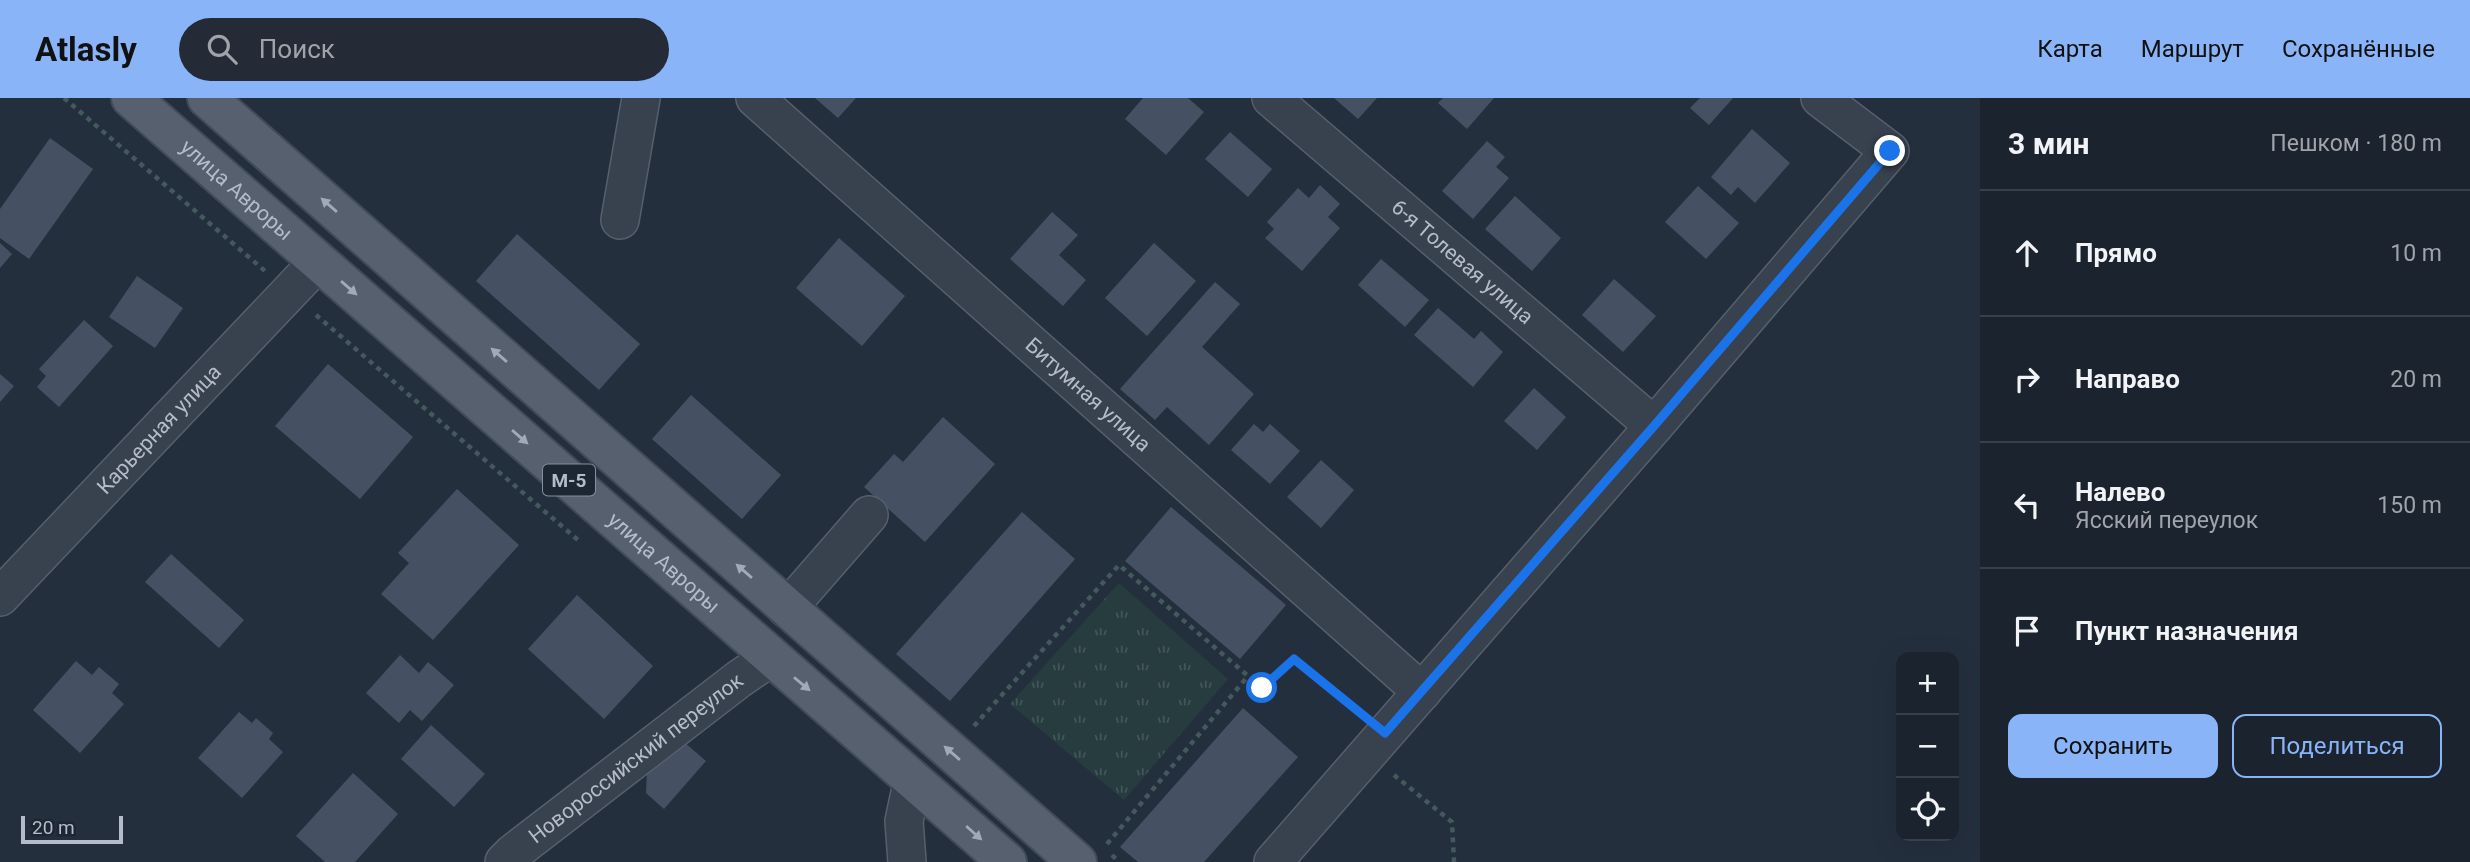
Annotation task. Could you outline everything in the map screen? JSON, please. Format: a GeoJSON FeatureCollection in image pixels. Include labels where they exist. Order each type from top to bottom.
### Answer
{"type":"FeatureCollection","features":[{"type":"Feature","properties":{"kind":"main road","name":"улица Авроры"},"geometry":{"type":"LineString","coordinates":[[131,98],[1007,862]]}},
{"type":"Feature","properties":{"kind":"main road","name":"М-5"},"geometry":{"type":"LineString","coordinates":[[207,98],[787,609],[1090,855]]}},
{"type":"Feature","properties":{"kind":"street"},"geometry":{"type":"LineString","coordinates":[[620,220],[641,98]]}},
{"type":"Feature","properties":{"kind":"street","name":"Битумная улица"},"geometry":{"type":"LineString","coordinates":[[755,98],[1422,692]]}},
{"type":"Feature","properties":{"kind":"street","name":"6-я Толевая улица"},"geometry":{"type":"LineString","coordinates":[[1271,98],[1654,426]]}},
{"type":"Feature","properties":{"kind":"street"},"geometry":{"type":"LineString","coordinates":[[1273,862],[1890,151],[1820,98]]}},
{"type":"Feature","properties":{"kind":"street","name":"Карьерная улица"},"geometry":{"type":"LineString","coordinates":[[0,597],[319,261]]}},
{"type":"Feature","properties":{"kind":"street"},"geometry":{"type":"LineString","coordinates":[[787,609],[869,515]]}},
{"type":"Feature","properties":{"kind":"street","name":"Новороссийский переулок"},"geometry":{"type":"LineString","coordinates":[[504,862],[771,657]]}},
{"type":"Feature","properties":{"kind":"street"},"geometry":{"type":"LineString","coordinates":[[907,862],[904,821],[913,779]]}},
{"type":"Feature","properties":{"kind":"path"},"geometry":{"type":"LineString","coordinates":[[64,98],[583,544]]}},
{"type":"Feature","properties":{"kind":"path"},"geometry":{"type":"LineString","coordinates":[[971,730],[1119,565],[1262,688],[1294,659],[1452,822],[1454,862]]}},
{"type":"Feature","properties":{"kind":"path"},"geometry":{"type":"LineString","coordinates":[[1090,855],[1248,676]]}},
{"type":"Feature","properties":{"kind":"green space"},"geometry":{"type":"Polygon","coordinates":[[[1119,583],[1228,679],[1124,800],[1010,704],[1119,583]]]}},
{"type":"Feature","properties":{"kind":"building"},"geometry":{"type":"Polygon","coordinates":[[[815,98],[856,98],[838,118],[815,98]]]}},
{"type":"Feature","properties":{"kind":"building"},"geometry":{"type":"Polygon","coordinates":[[[1143,98],[1188,98],[1204,112],[1166,155],[1125,119],[1143,98]]]}},
{"type":"Feature","properties":{"kind":"building"},"geometry":{"type":"Polygon","coordinates":[[[1334,98],[1377,98],[1358,119],[1334,98]]]}},
{"type":"Feature","properties":{"kind":"building"},"geometry":{"type":"Polygon","coordinates":[[[1443,98],[1494,98],[1467,129],[1438,103],[1443,98]]]}},
{"type":"Feature","properties":{"kind":"building"},"geometry":{"type":"Polygon","coordinates":[[[1700,98],[1733,98],[1709,125],[1690,108],[1700,98]]]}},
{"type":"Feature","properties":{"kind":"building"},"geometry":{"type":"Polygon","coordinates":[[[1752,129],[1790,163],[1755,203],[1738,187],[1731,195],[1711,177],[1752,129]]]}},
{"type":"Feature","properties":{"kind":"building"},"geometry":{"type":"Polygon","coordinates":[[[1230,132],[1272,169],[1248,197],[1205,159],[1230,132]]]}},
{"type":"Feature","properties":{"kind":"building"},"geometry":{"type":"Polygon","coordinates":[[[50,138],[93,169],[29,259],[0,238],[0,209],[50,138]]]}},
{"type":"Feature","properties":{"kind":"building"},"geometry":{"type":"Polygon","coordinates":[[[1487,141],[1505,157],[1496,167],[1509,178],[1473,219],[1442,191],[1487,141]]]}},
{"type":"Feature","properties":{"kind":"building"},"geometry":{"type":"Polygon","coordinates":[[[1320,185],[1340,204],[1328,217],[1340,228],[1302,271],[1265,238],[1274,229],[1267,222],[1298,188],[1309,198],[1320,185]]]}},
{"type":"Feature","properties":{"kind":"building"},"geometry":{"type":"Polygon","coordinates":[[[1698,186],[1739,223],[1706,259],[1665,222],[1698,186]]]}},
{"type":"Feature","properties":{"kind":"building"},"geometry":{"type":"Polygon","coordinates":[[[1515,196],[1561,238],[1532,271],[1485,229],[1515,196]]]}},
{"type":"Feature","properties":{"kind":"building"},"geometry":{"type":"Polygon","coordinates":[[[1052,212],[1078,235],[1059,255],[1086,280],[1063,306],[1010,259],[1052,212]]]}},
{"type":"Feature","properties":{"kind":"building"},"geometry":{"type":"Polygon","coordinates":[[[517,234],[640,344],[599,390],[476,281],[517,234]]]}},
{"type":"Feature","properties":{"kind":"building"},"geometry":{"type":"Polygon","coordinates":[[[839,238],[905,296],[862,346],[796,288],[839,238]]]}},
{"type":"Feature","properties":{"kind":"building"},"geometry":{"type":"Polygon","coordinates":[[[0,243],[12,254],[0,268],[0,243]]]}},
{"type":"Feature","properties":{"kind":"building"},"geometry":{"type":"Polygon","coordinates":[[[1154,243],[1196,281],[1147,336],[1105,298],[1154,243]]]}},
{"type":"Feature","properties":{"kind":"building"},"geometry":{"type":"Polygon","coordinates":[[[1381,259],[1429,300],[1405,327],[1358,285],[1381,259]]]}},
{"type":"Feature","properties":{"kind":"building"},"geometry":{"type":"Polygon","coordinates":[[[137,276],[183,308],[155,348],[109,317],[137,276]]]}},
{"type":"Feature","properties":{"kind":"building"},"geometry":{"type":"Polygon","coordinates":[[[1614,279],[1656,316],[1623,352],[1582,315],[1614,279]]]}},
{"type":"Feature","properties":{"kind":"building"},"geometry":{"type":"Polygon","coordinates":[[[1215,282],[1240,304],[1202,347],[1254,394],[1209,445],[1167,407],[1155,420],[1120,389],[1215,282]]]}},
{"type":"Feature","properties":{"kind":"building"},"geometry":{"type":"Polygon","coordinates":[[[1438,308],[1474,339],[1481,331],[1503,352],[1473,387],[1414,335],[1438,308]]]}},
{"type":"Feature","properties":{"kind":"building"},"geometry":{"type":"Polygon","coordinates":[[[84,320],[113,346],[59,407],[37,387],[46,376],[39,369],[84,320]]]}},
{"type":"Feature","properties":{"kind":"building"},"geometry":{"type":"Polygon","coordinates":[[[328,364],[413,437],[360,499],[275,426],[328,364]]]}},
{"type":"Feature","properties":{"kind":"building"},"geometry":{"type":"Polygon","coordinates":[[[0,374],[14,386],[0,402],[0,374]]]}},
{"type":"Feature","properties":{"kind":"building"},"geometry":{"type":"Polygon","coordinates":[[[1534,388],[1566,417],[1537,450],[1504,421],[1534,388]]]}},
{"type":"Feature","properties":{"kind":"building"},"geometry":{"type":"Polygon","coordinates":[[[691,395],[781,475],[742,519],[652,439],[691,395]]]}},
{"type":"Feature","properties":{"kind":"building"},"geometry":{"type":"Polygon","coordinates":[[[943,417],[995,464],[925,542],[864,487],[894,454],[903,462],[943,417]]]}},
{"type":"Feature","properties":{"kind":"building"},"geometry":{"type":"Polygon","coordinates":[[[1254,424],[1263,432],[1270,424],[1300,451],[1270,484],[1231,450],[1254,424]]]}},
{"type":"Feature","properties":{"kind":"building"},"geometry":{"type":"Polygon","coordinates":[[[1321,460],[1354,490],[1321,528],[1287,497],[1321,460]]]}},
{"type":"Feature","properties":{"kind":"building"},"geometry":{"type":"Polygon","coordinates":[[[457,489],[519,545],[433,640],[381,594],[409,563],[398,553],[457,489]]]}},
{"type":"Feature","properties":{"kind":"building"},"geometry":{"type":"Polygon","coordinates":[[[1171,507],[1286,605],[1240,659],[1125,561],[1171,507]]]}},
{"type":"Feature","properties":{"kind":"building"},"geometry":{"type":"Polygon","coordinates":[[[1022,512],[1075,559],[950,701],[896,654],[1022,512]]]}},
{"type":"Feature","properties":{"kind":"building"},"geometry":{"type":"Polygon","coordinates":[[[171,554],[244,620],[219,648],[145,582],[171,554]]]}},
{"type":"Feature","properties":{"kind":"building"},"geometry":{"type":"Polygon","coordinates":[[[577,595],[653,666],[604,719],[528,649],[577,595]]]}},
{"type":"Feature","properties":{"kind":"building"},"geometry":{"type":"Polygon","coordinates":[[[400,655],[419,673],[428,662],[454,685],[422,721],[410,710],[399,723],[366,693],[400,655]]]}},
{"type":"Feature","properties":{"kind":"building"},"geometry":{"type":"Polygon","coordinates":[[[76,661],[92,675],[99,667],[119,684],[112,693],[124,704],[80,753],[33,710],[76,661]]]}},
{"type":"Feature","properties":{"kind":"building"},"geometry":{"type":"Polygon","coordinates":[[[1243,708],[1298,757],[1204,862],[1138,862],[1120,847],[1243,708]]]}},
{"type":"Feature","properties":{"kind":"building"},"geometry":{"type":"Polygon","coordinates":[[[239,712],[252,723],[256,718],[273,733],[269,739],[283,752],[242,798],[198,758],[239,712]]]}},
{"type":"Feature","properties":{"kind":"building"},"geometry":{"type":"Polygon","coordinates":[[[431,725],[485,774],[454,807],[401,759],[431,725]]]}},
{"type":"Feature","properties":{"kind":"building"},"geometry":{"type":"Polygon","coordinates":[[[677,736],[706,761],[664,809],[646,793],[647,771],[677,736]]]}},
{"type":"Feature","properties":{"kind":"building"},"geometry":{"type":"Polygon","coordinates":[[[353,773],[398,814],[355,862],[325,862],[296,836],[353,773]]]}},
{"type":"Feature","properties":{"kind":"route"},"geometry":{"type":"LineString","coordinates":[[1262,688],[1294,659],[1385,733],[1890,151]]}}]}
